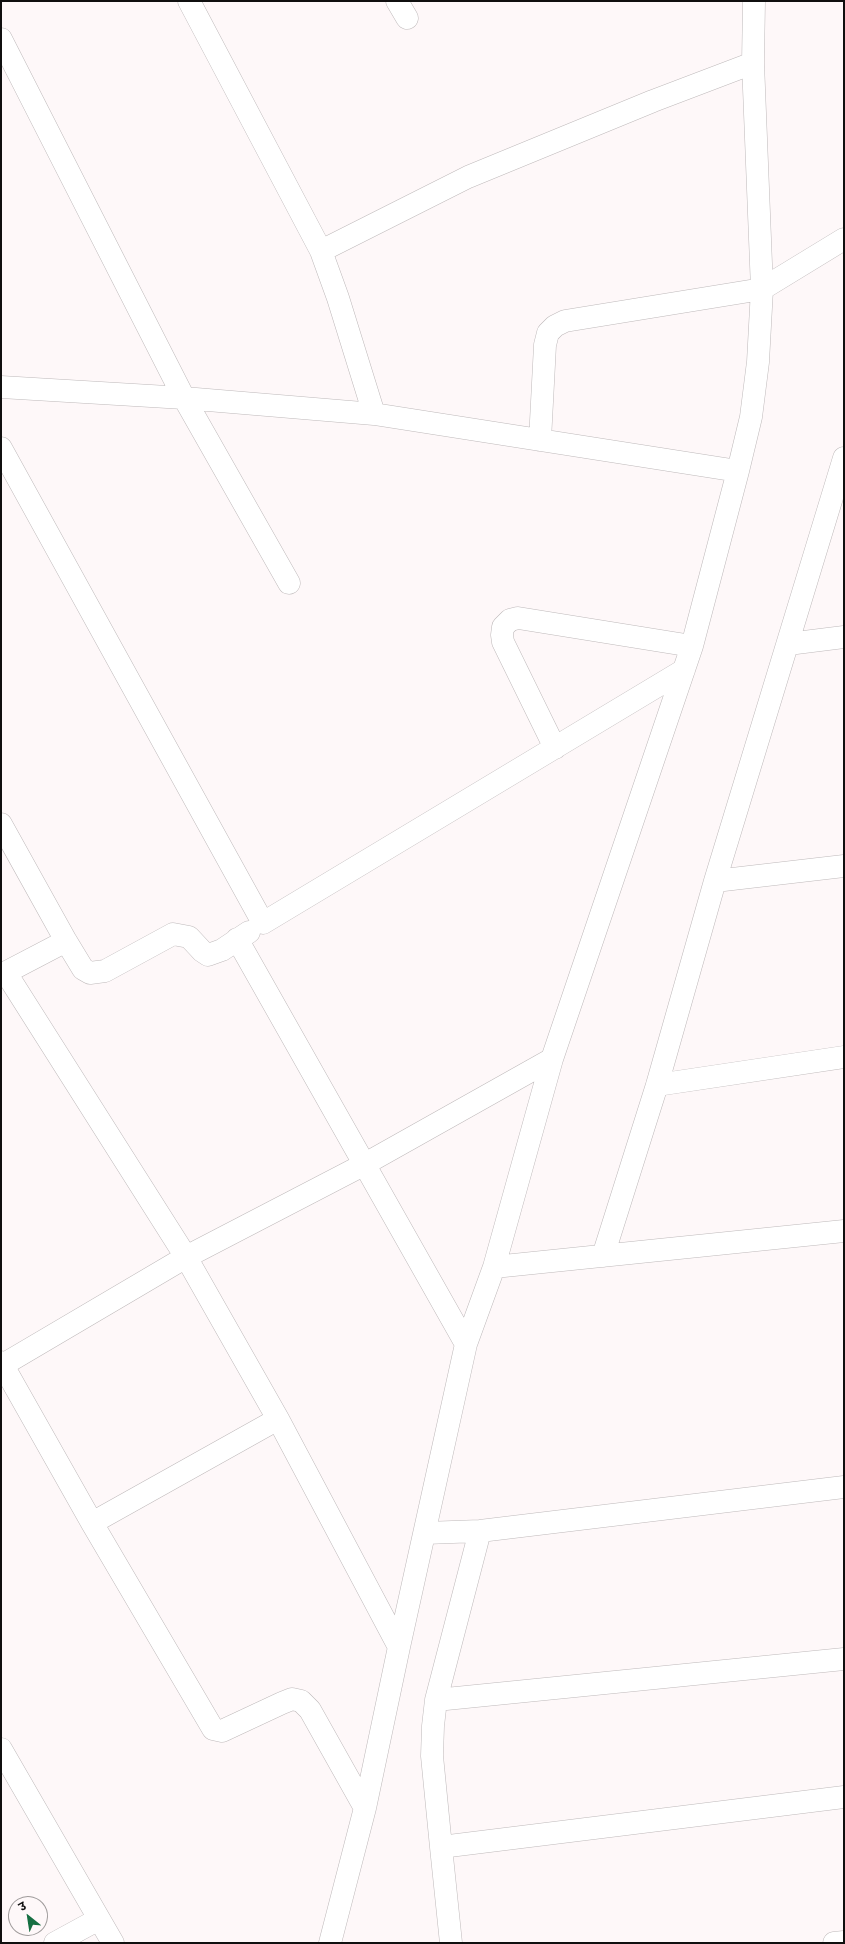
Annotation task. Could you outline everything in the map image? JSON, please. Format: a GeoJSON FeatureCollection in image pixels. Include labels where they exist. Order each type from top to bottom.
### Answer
{"type":"FeatureCollection","features":[{"type":"Feature","properties":{"kind":"street"},"geometry":{"type":"LineString","coordinates":[[189,1],[226,75],[321,251],[338,298],[374,414]]}},
{"type":"Feature","properties":{"kind":"street"},"geometry":{"type":"LineString","coordinates":[[330,1943],[365,1808],[466,1344],[494,1267],[552,1059],[692,646],[751,417],[758,362],[762,289],[753,63],[754,1]]}},
{"type":"Feature","properties":{"kind":"street"},"geometry":{"type":"LineString","coordinates":[[1,39],[184,398],[289,583]]}},
{"type":"Feature","properties":{"kind":"street"},"geometry":{"type":"LineString","coordinates":[[321,251],[468,176],[646,103],[753,63]]}},
{"type":"Feature","properties":{"kind":"street"},"geometry":{"type":"LineString","coordinates":[[540,440],[545,344],[548,333],[555,326],[565,321],[762,289],[844,239]]}},
{"type":"Feature","properties":{"kind":"street"},"geometry":{"type":"LineString","coordinates":[[1,387],[184,398],[374,414],[738,471]]}},
{"type":"Feature","properties":{"kind":"street"},"geometry":{"type":"LineString","coordinates":[[1,448],[263,923]]}},
{"type":"Feature","properties":{"kind":"street"},"geometry":{"type":"LineString","coordinates":[[603,1256],[657,1085],[715,881],[844,458]]}},
{"type":"Feature","properties":{"kind":"street"},"geometry":{"type":"LineString","coordinates":[[555,748],[503,642],[503,627],[510,620],[518,618],[692,646]]}},
{"type":"Feature","properties":{"kind":"street"},"geometry":{"type":"LineString","coordinates":[[788,644],[844,637]]}},
{"type":"Feature","properties":{"kind":"street"},"geometry":{"type":"LineString","coordinates":[[1,824],[83,969],[90,973],[97,974],[106,971],[173,934],[189,937],[202,951],[208,955],[222,950],[263,923],[684,670]]}},
{"type":"Feature","properties":{"kind":"street"},"geometry":{"type":"LineString","coordinates":[[715,881],[844,866]]}},
{"type":"Feature","properties":{"kind":"street"},"geometry":{"type":"LineString","coordinates":[[237,940],[466,1344]]}},
{"type":"Feature","properties":{"kind":"street"},"geometry":{"type":"LineString","coordinates":[[66,941],[4,974],[186,1257],[278,1419],[399,1647]]}},
{"type":"Feature","properties":{"kind":"street"},"geometry":{"type":"LineString","coordinates":[[657,1085],[844,1057]]}},
{"type":"Feature","properties":{"kind":"street"},"geometry":{"type":"LineString","coordinates":[[365,1808],[310,1710],[301,1701],[292,1699],[222,1731],[213,1729],[1,1364],[186,1257],[365,1164],[552,1059]]}},
{"type":"Feature","properties":{"kind":"street"},"geometry":{"type":"LineString","coordinates":[[494,1267],[844,1231]]}},
{"type":"Feature","properties":{"kind":"street"},"geometry":{"type":"LineString","coordinates":[[92,1523],[278,1419]]}},
{"type":"Feature","properties":{"kind":"street"},"geometry":{"type":"LineString","coordinates":[[425,1533],[480,1531],[844,1487]]}},
{"type":"Feature","properties":{"kind":"street"},"geometry":{"type":"LineString","coordinates":[[451,1943],[432,1756],[433,1726],[436,1700],[480,1531]]}},
{"type":"Feature","properties":{"kind":"street"},"geometry":{"type":"LineString","coordinates":[[436,1700],[844,1659]]}},
{"type":"Feature","properties":{"kind":"street"},"geometry":{"type":"LineString","coordinates":[[1,1749],[113,1943]]}},
{"type":"Feature","properties":{"kind":"street"},"geometry":{"type":"LineString","coordinates":[[441,1847],[844,1797]]}},
{"type":"Feature","properties":{"kind":"street"},"geometry":{"type":"LineString","coordinates":[[55,1943],[99,1918]]}},
{"type":"Feature","properties":{"kind":"street"},"geometry":{"type":"LineString","coordinates":[[834,1943],[844,1942]]}}]}
